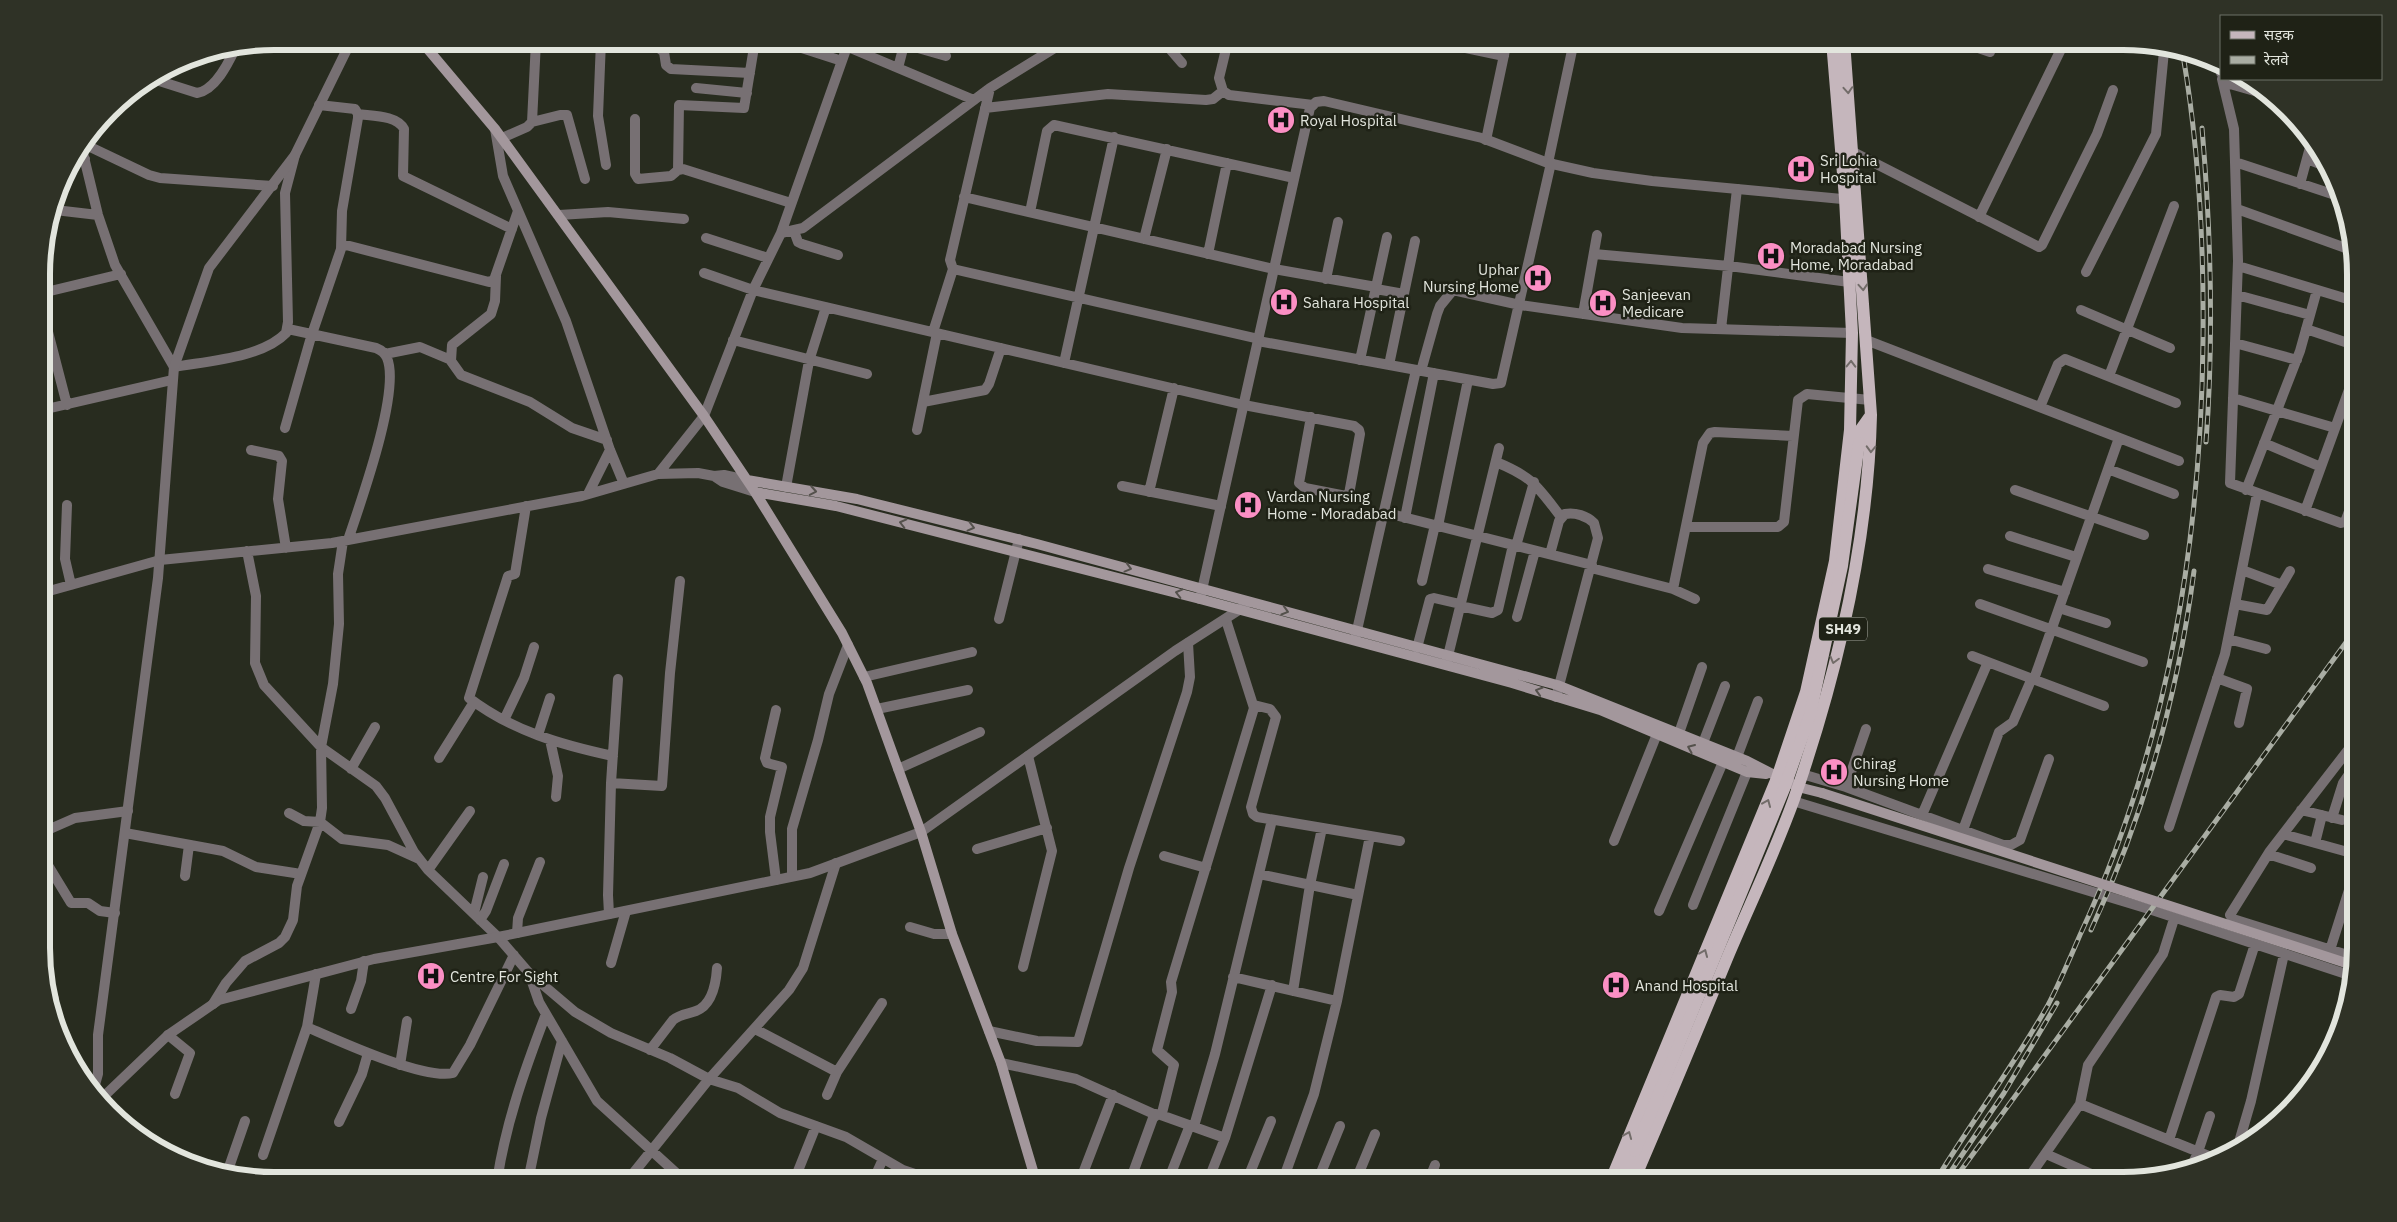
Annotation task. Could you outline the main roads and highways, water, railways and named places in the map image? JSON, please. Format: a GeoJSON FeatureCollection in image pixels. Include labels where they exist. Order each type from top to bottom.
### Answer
{"type":"FeatureCollection","features":[{"type":"Feature","properties":{"kind":"main road"},"geometry":{"type":"LineString","coordinates":[[428,50],[498,133],[704,416],[755,492],[848,645],[877,709],[921,832],[952,934],[1001,1063],[1034,1172]]}},
{"type":"Feature","properties":{"kind":"main road","name":"SH49"},"geometry":{"type":"LineString","coordinates":[[1637,1172],[1798,787],[1853,589],[1865,519],[1871,415],[1866,340],[1833,50]]}},
{"type":"Feature","properties":{"kind":"main road","name":"SH49"},"geometry":{"type":"LineString","coordinates":[[1614,1172],[1806,692],[1835,561],[1850,416],[1852,333],[1849,282],[1853,152],[1845,50]]}},
{"type":"Feature","properties":{"kind":"main road","name":"SH49"},"geometry":{"type":"LineString","coordinates":[[1627,1172],[1784,789],[1810,714],[1842,566],[1859,437],[1871,415]]}},
{"type":"Feature","properties":{"kind":"main road","name":"SH49"},"geometry":{"type":"LineString","coordinates":[[1850,416],[1859,437]]}},
{"type":"Feature","properties":{"kind":"main road"},"geometry":{"type":"LineString","coordinates":[[747,480],[857,499],[1019,539],[1201,593],[1240,610],[1417,648],[1446,661]]}},
{"type":"Feature","properties":{"kind":"main road"},"geometry":{"type":"LineString","coordinates":[[755,492],[836,506],[1016,552],[1201,593],[1249,601],[1356,636],[1558,691],[1638,721],[1679,733],[1737,757],[1798,787],[2347,963]]}},
{"type":"Feature","properties":{"kind":"main road"},"geometry":{"type":"LineString","coordinates":[[1638,721],[1657,734],[1722,762],[1747,772],[1773,776]]}},
{"type":"Feature","properties":{"kind":"railway"},"geometry":{"type":"LineString","coordinates":[[1941,1172],[2035,1027],[2065,970],[2110,864],[2136,792],[2157,718],[2173,644],[2186,569],[2195,493],[2201,416],[2203,268],[2197,161],[2184,59]]}},
{"type":"Feature","properties":{"kind":"railway"},"geometry":{"type":"LineString","coordinates":[[2202,128],[2208,207],[2211,324],[2206,442]]}},
{"type":"Feature","properties":{"kind":"railway"},"geometry":{"type":"LineString","coordinates":[[2091,930],[2127,844],[2156,755],[2178,663],[2194,571]]}},
{"type":"Feature","properties":{"kind":"railway"},"geometry":{"type":"LineString","coordinates":[[1960,1172],[2347,641]]}},
{"type":"Feature","properties":{"kind":"railway"},"geometry":{"type":"LineString","coordinates":[[1950,1172],[2004,1093],[2057,1003]]}},
{"type":"Feature","properties":{"kind":"place","name":"Royal Hospital"},"geometry":{"type":"Point","coordinates":[1281,120]}},
{"type":"Feature","properties":{"kind":"place","name":"Sri Lohia Hospital"},"geometry":{"type":"Point","coordinates":[1801,169]}},
{"type":"Feature","properties":{"kind":"place","name":"Moradabad Nursing Home, Moradabad"},"geometry":{"type":"Point","coordinates":[1771,256]}},
{"type":"Feature","properties":{"kind":"place","name":"Uphar Nursing Home"},"geometry":{"type":"Point","coordinates":[1538,278]}},
{"type":"Feature","properties":{"kind":"place","name":"Sahara Hospital"},"geometry":{"type":"Point","coordinates":[1284,302]}},
{"type":"Feature","properties":{"kind":"place","name":"Sanjeevan Medicare"},"geometry":{"type":"Point","coordinates":[1603,303]}},
{"type":"Feature","properties":{"kind":"place","name":"Vardan Nursing Home - Moradabad"},"geometry":{"type":"Point","coordinates":[1248,505]}},
{"type":"Feature","properties":{"kind":"place","name":"Chirag Nursing Home"},"geometry":{"type":"Point","coordinates":[1834,772]}},
{"type":"Feature","properties":{"kind":"place","name":"Centre For Sight"},"geometry":{"type":"Point","coordinates":[431,976]}},
{"type":"Feature","properties":{"kind":"place","name":"Anand Hospital"},"geometry":{"type":"Point","coordinates":[1616,985]}}]}
